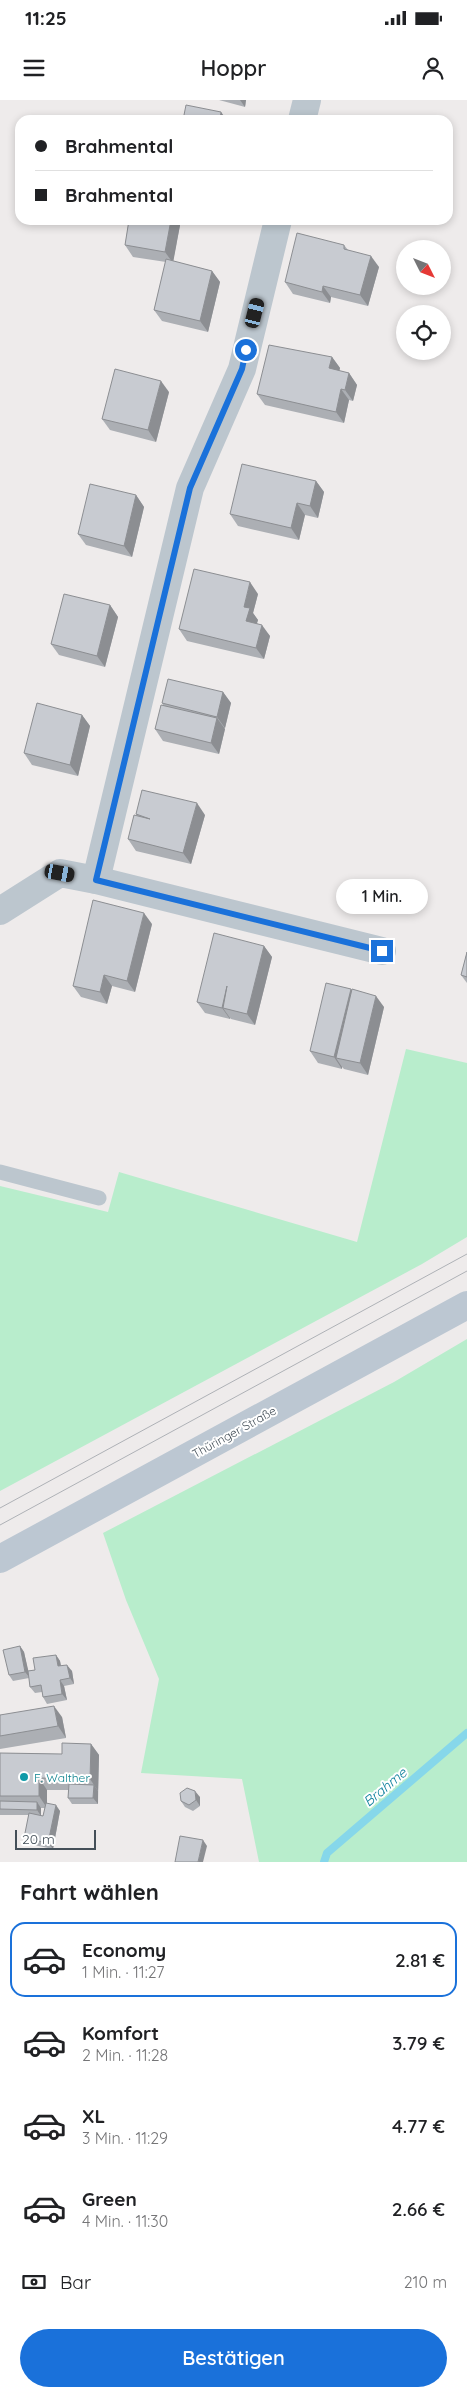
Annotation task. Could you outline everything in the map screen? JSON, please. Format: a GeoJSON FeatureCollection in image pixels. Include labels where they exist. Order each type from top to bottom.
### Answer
{"type":"FeatureCollection","features":[{"type":"Feature","properties":{"kind":"main road","name":"Thüringer Straße"},"geometry":{"type":"LineString","coordinates":[[0,1559],[467,1305]]}},
{"type":"Feature","properties":{"kind":"street"},"geometry":{"type":"LineString","coordinates":[[303,115],[307,100]]}},
{"type":"Feature","properties":{"kind":"street"},"geometry":{"type":"LineString","coordinates":[[96,880],[190,488],[242,369],[277,225]]}},
{"type":"Feature","properties":{"kind":"street"},"geometry":{"type":"LineString","coordinates":[[0,911],[60,873],[96,880],[382,951]]}},
{"type":"Feature","properties":{"kind":"lane"},"geometry":{"type":"LineString","coordinates":[[0,1172],[98,1198]]}},
{"type":"Feature","properties":{"kind":"green space"},"geometry":{"type":"Polygon","coordinates":[[[406,1049],[467,1063],[467,1237],[422,1264],[0,1491],[0,1186],[108,1212],[119,1172],[357,1242],[406,1049]]]}},
{"type":"Feature","properties":{"kind":"green space"},"geometry":{"type":"Polygon","coordinates":[[[467,1339],[467,1862],[259,1862],[242,1779],[141,1773],[159,1679],[126,1600],[103,1533],[394,1382],[467,1339]]]}},
{"type":"Feature","properties":{"kind":"building"},"geometry":{"type":"Polygon","coordinates":[[[186,105],[221,112],[221,115],[184,115],[186,105]]]}},
{"type":"Feature","properties":{"kind":"building"},"geometry":{"type":"Polygon","coordinates":[[[128,225],[170,225],[165,252],[125,245],[128,225]]]}},
{"type":"Feature","properties":{"kind":"building"},"geometry":{"type":"Polygon","coordinates":[[[297,233],[344,245],[344,249],[371,256],[360,295],[323,286],[322,292],[285,282],[297,233]]]}},
{"type":"Feature","properties":{"kind":"building"},"geometry":{"type":"Polygon","coordinates":[[[166,259],[212,271],[200,321],[154,310],[166,259]]]}},
{"type":"Feature","properties":{"kind":"building"},"geometry":{"type":"Polygon","coordinates":[[[269,345],[332,357],[329,368],[349,373],[345,390],[341,389],[336,412],[257,394],[269,345]]]}},
{"type":"Feature","properties":{"kind":"building"},"geometry":{"type":"Polygon","coordinates":[[[115,369],[161,381],[148,430],[102,419],[115,369]]]}},
{"type":"Feature","properties":{"kind":"building"},"geometry":{"type":"Polygon","coordinates":[[[242,464],[316,481],[310,506],[297,503],[291,528],[230,514],[242,464]]]}},
{"type":"Feature","properties":{"kind":"building"},"geometry":{"type":"Polygon","coordinates":[[[90,484],[136,495],[124,546],[78,534],[90,484]]]}},
{"type":"Feature","properties":{"kind":"building"},"geometry":{"type":"Polygon","coordinates":[[[194,569],[250,582],[244,607],[250,608],[246,621],[262,625],[256,648],[179,629],[194,569]]]}},
{"type":"Feature","properties":{"kind":"building"},"geometry":{"type":"Polygon","coordinates":[[[64,594],[110,605],[97,656],[51,644],[64,594]]]}},
{"type":"Feature","properties":{"kind":"building"},"geometry":{"type":"Polygon","coordinates":[[[168,679],[223,692],[217,717],[162,703],[168,679]]]}},
{"type":"Feature","properties":{"kind":"building"},"geometry":{"type":"Polygon","coordinates":[[[37,703],[82,715],[70,765],[24,753],[37,703]]]}},
{"type":"Feature","properties":{"kind":"building"},"geometry":{"type":"Polygon","coordinates":[[[161,705],[217,718],[211,743],[155,729],[161,705]]]}},
{"type":"Feature","properties":{"kind":"building"},"geometry":{"type":"Polygon","coordinates":[[[142,790],[197,803],[183,853],[128,839],[134,815],[150,819],[136,814],[142,790]]]}},
{"type":"Feature","properties":{"kind":"building"},"geometry":{"type":"Polygon","coordinates":[[[93,900],[144,913],[127,981],[104,975],[100,992],[73,986],[93,900]]]}},
{"type":"Feature","properties":{"kind":"building"},"geometry":{"type":"Polygon","coordinates":[[[214,933],[264,946],[247,1014],[223,1008],[227,986],[222,1008],[197,1002],[214,933]]]}},
{"type":"Feature","properties":{"kind":"building"},"geometry":{"type":"Polygon","coordinates":[[[467,952],[467,977],[461,975],[467,952]]]}},
{"type":"Feature","properties":{"kind":"building"},"geometry":{"type":"Polygon","coordinates":[[[326,983],[351,989],[334,1057],[310,1051],[326,983]]]}},
{"type":"Feature","properties":{"kind":"building"},"geometry":{"type":"Polygon","coordinates":[[[352,989],[376,996],[360,1063],[336,1058],[352,989]]]}},
{"type":"Feature","properties":{"kind":"building"},"geometry":{"type":"Polygon","coordinates":[[[20,1646],[25,1672],[9,1675],[3,1650],[20,1646]]]}},
{"type":"Feature","properties":{"kind":"building"},"geometry":{"type":"Polygon","coordinates":[[[56,1655],[58,1666],[67,1665],[70,1678],[60,1680],[62,1694],[43,1697],[41,1685],[30,1687],[28,1671],[35,1670],[33,1658],[56,1655]]]}},
{"type":"Feature","properties":{"kind":"building"},"geometry":{"type":"Polygon","coordinates":[[[54,1706],[58,1726],[0,1736],[0,1715],[54,1706]]]}},
{"type":"Feature","properties":{"kind":"building"},"geometry":{"type":"Polygon","coordinates":[[[62,1743],[91,1744],[90,1779],[39,1778],[39,1796],[0,1796],[0,1753],[62,1754],[62,1743]]]}},
{"type":"Feature","properties":{"kind":"building"},"geometry":{"type":"Polygon","coordinates":[[[69,1784],[94,1785],[93,1798],[68,1798],[69,1784]]]}},
{"type":"Feature","properties":{"kind":"building"},"geometry":{"type":"Polygon","coordinates":[[[187,1788],[195,1791],[196,1800],[189,1805],[181,1801],[180,1793],[187,1788]]]}},
{"type":"Feature","properties":{"kind":"building"},"geometry":{"type":"Polygon","coordinates":[[[0,1801],[37,1802],[37,1810],[0,1809],[0,1801]]]}},
{"type":"Feature","properties":{"kind":"building"},"geometry":{"type":"Polygon","coordinates":[[[46,1803],[56,1805],[48,1843],[24,1838],[29,1813],[43,1816],[46,1803]]]}},
{"type":"Feature","properties":{"kind":"building"},"geometry":{"type":"Polygon","coordinates":[[[180,1836],[203,1840],[198,1862],[175,1862],[180,1836]]]}},
{"type":"Feature","properties":{"kind":"waterway","name":"Brahme"},"geometry":{"type":"LineString","coordinates":[[324,1862],[327,1853],[467,1733]]}},
{"type":"Feature","properties":{"kind":"tram line"},"geometry":{"type":"LineString","coordinates":[[0,1508],[467,1254]]}},
{"type":"Feature","properties":{"kind":"tram line"},"geometry":{"type":"LineString","coordinates":[[0,1525],[467,1271]]}},
{"type":"Feature","properties":{"kind":"place","name":"F. Walther"},"geometry":{"type":"Point","coordinates":[24,1777]}},
{"type":"Feature","properties":{"kind":"route"},"geometry":{"type":"LineString","coordinates":[[246,350],[242,369],[190,488],[96,880],[382,951]]}}]}
